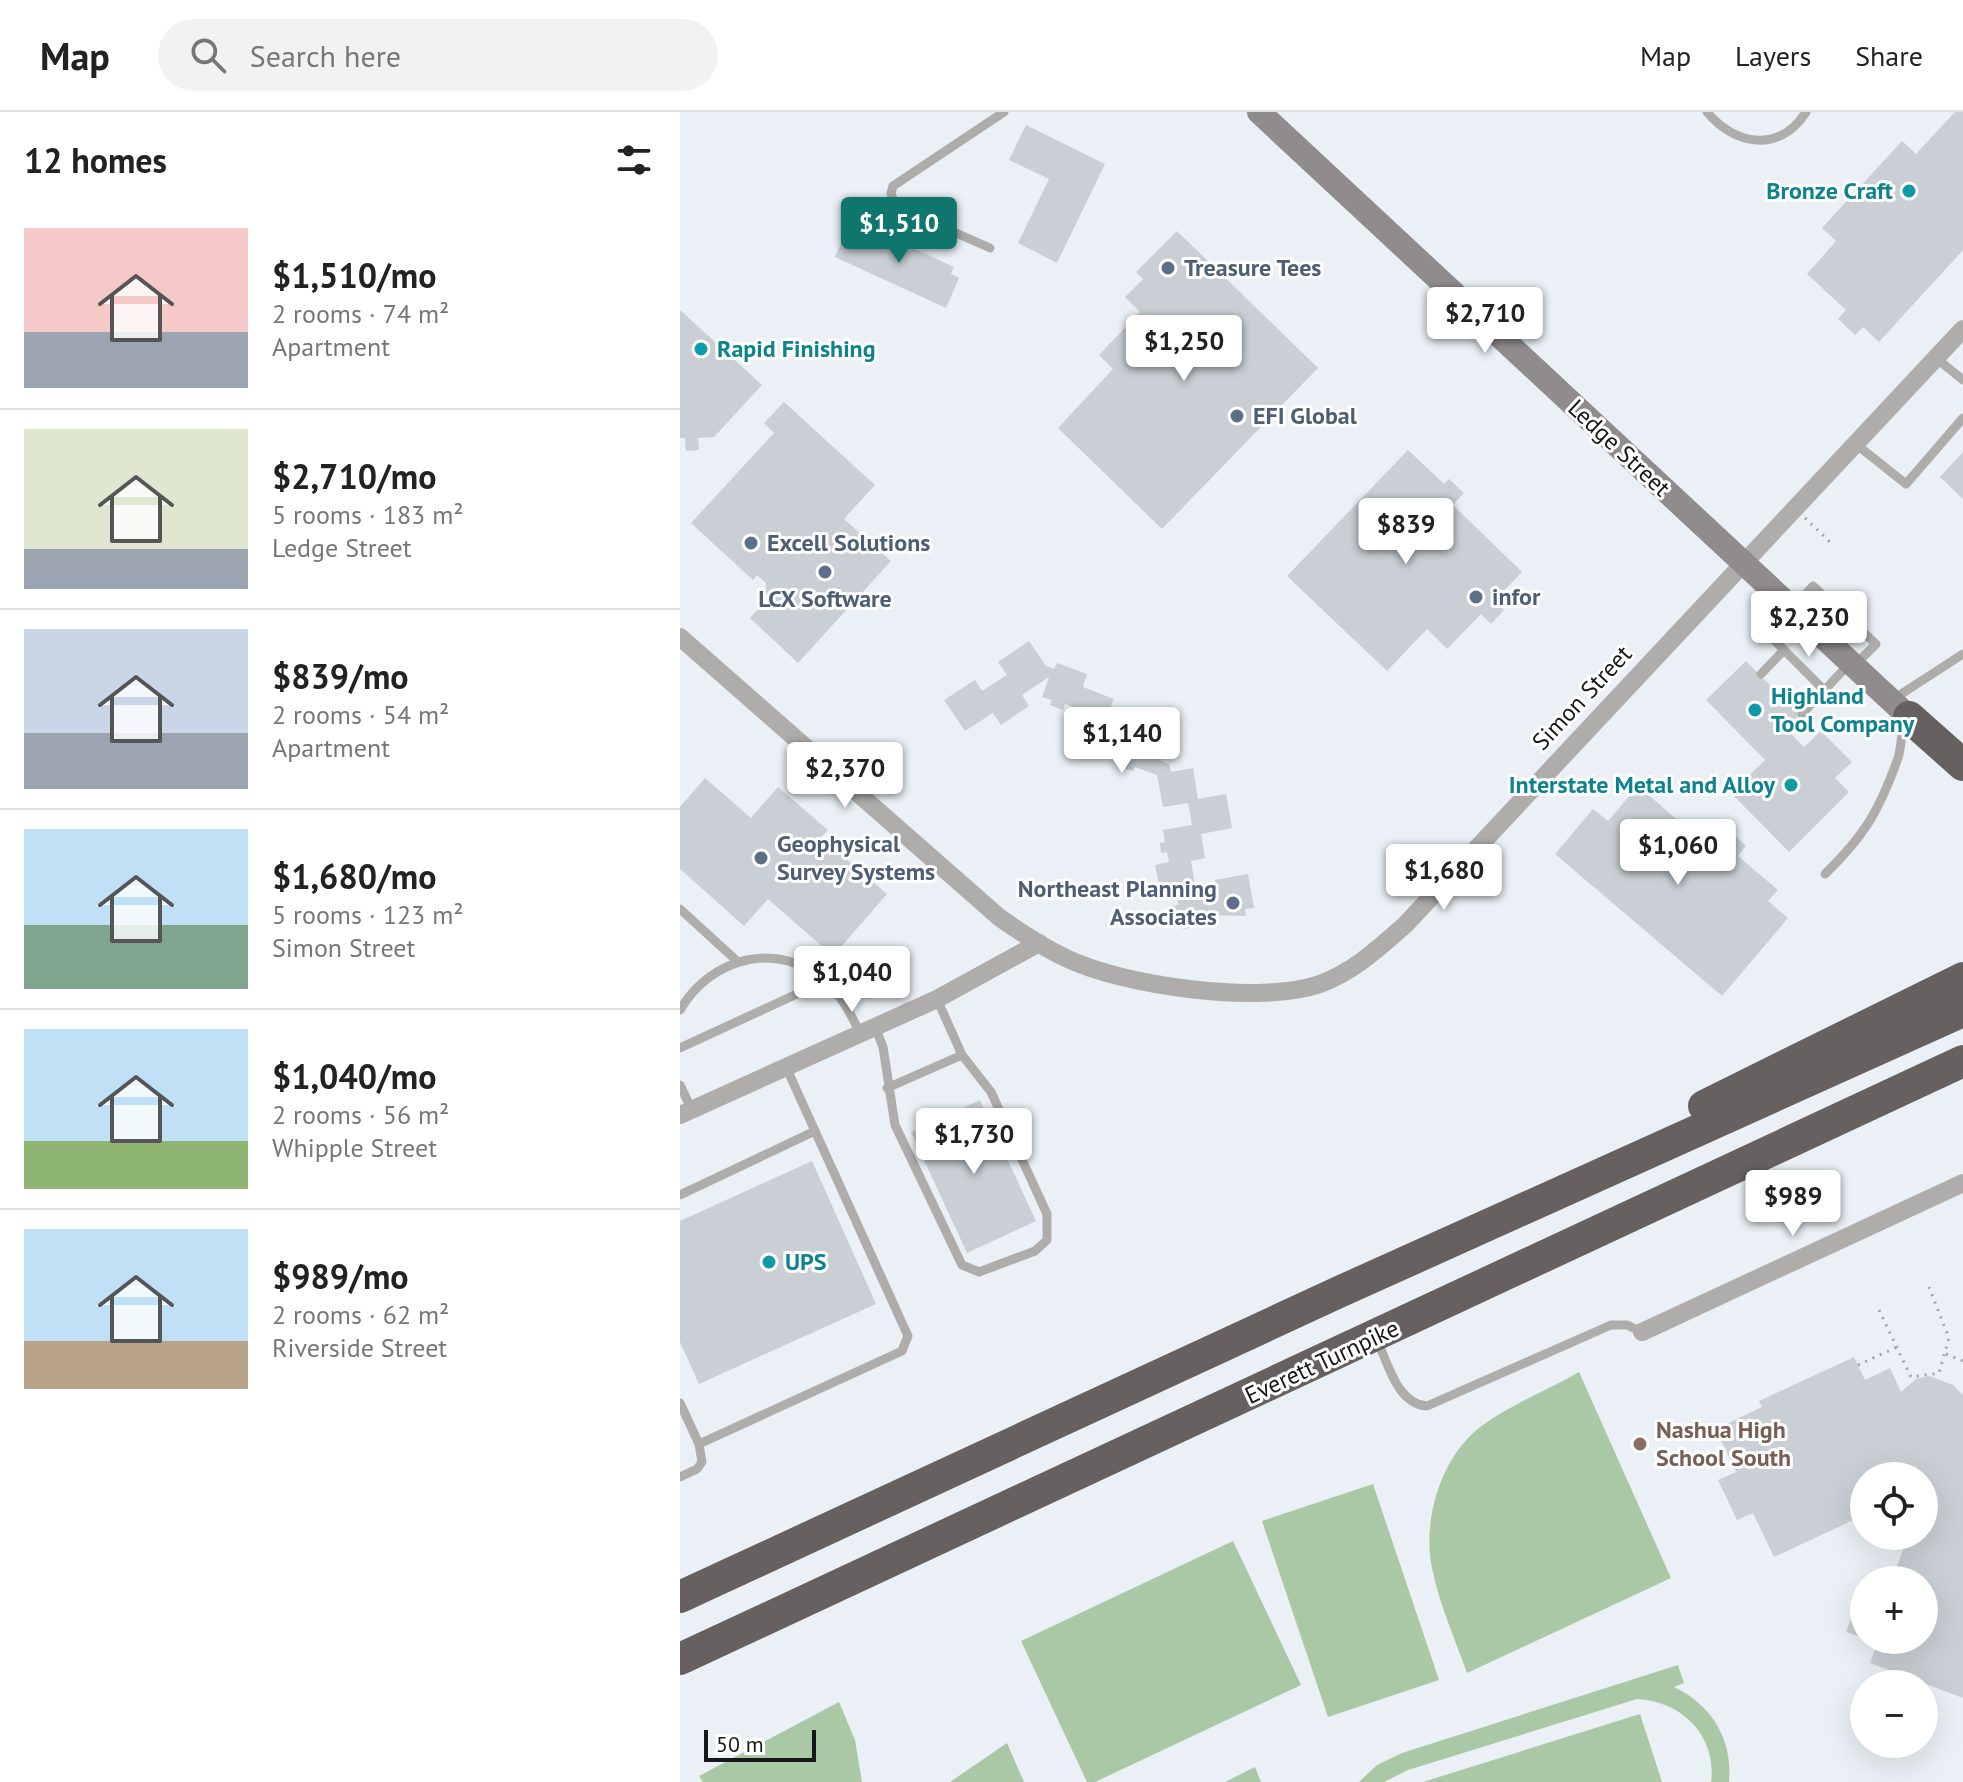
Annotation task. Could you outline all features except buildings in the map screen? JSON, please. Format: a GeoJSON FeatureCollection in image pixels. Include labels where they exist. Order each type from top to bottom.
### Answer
{"type":"FeatureCollection","features":[{"type":"Feature","properties":{"kind":"highway"},"geometry":{"type":"LineString","coordinates":[[1900,709],[1963,765]]}},
{"type":"Feature","properties":{"kind":"highway"},"geometry":{"type":"LineString","coordinates":[[1339,1292],[1748,1083],[1963,978]]}},
{"type":"Feature","properties":{"kind":"highway"},"geometry":{"type":"LineString","coordinates":[[680,1597],[1339,1292],[1963,1011]]}},
{"type":"Feature","properties":{"kind":"highway","name":"Everett Turnpike"},"geometry":{"type":"LineString","coordinates":[[680,1659],[1963,1061]]}},
{"type":"Feature","properties":{"kind":"street","name":"Ledge Street"},"geometry":{"type":"LineString","coordinates":[[1259,112],[1900,709]]}},
{"type":"Feature","properties":{"kind":"street","name":"Simon Street"},"geometry":{"type":"LineString","coordinates":[[680,637],[1000,918],[1039,943],[1095,969],[1195,989],[1284,992],[1319,984],[1352,969],[1405,925],[1963,329]]}},
{"type":"Feature","properties":{"kind":"street"},"geometry":{"type":"LineString","coordinates":[[686,1112],[937,999],[1039,943]]}},
{"type":"Feature","properties":{"kind":"street"},"geometry":{"type":"LineString","coordinates":[[1642,1332],[1963,1183]]}},
{"type":"Feature","properties":{"kind":"lane"},"geometry":{"type":"LineString","coordinates":[[990,248],[895,206],[891,193],[893,186],[1004,112]]}},
{"type":"Feature","properties":{"kind":"lane"},"geometry":{"type":"LineString","coordinates":[[1707,112],[1726,131],[1756,142],[1772,140],[1788,131],[1806,112]]}},
{"type":"Feature","properties":{"kind":"lane"},"geometry":{"type":"LineString","coordinates":[[1936,358],[1963,380]]}},
{"type":"Feature","properties":{"kind":"lane"},"geometry":{"type":"LineString","coordinates":[[1857,445],[1906,484],[1963,418]]}},
{"type":"Feature","properties":{"kind":"lane"},"geometry":{"type":"LineString","coordinates":[[1773,639],[1813,586],[1876,644],[1802,714]]}},
{"type":"Feature","properties":{"kind":"lane"},"geometry":{"type":"LineString","coordinates":[[1758,624],[1824,690]]}},
{"type":"Feature","properties":{"kind":"lane"},"geometry":{"type":"LineString","coordinates":[[1761,674],[1784,650]]}},
{"type":"Feature","properties":{"kind":"lane"},"geometry":{"type":"LineString","coordinates":[[1825,874],[1863,837],[1873,820],[1900,709],[1963,654]]}},
{"type":"Feature","properties":{"kind":"lane"},"geometry":{"type":"LineString","coordinates":[[680,909],[737,961]]}},
{"type":"Feature","properties":{"kind":"lane"},"geometry":{"type":"LineString","coordinates":[[680,1010],[699,986],[737,961],[771,956],[786,959],[825,981],[883,1047],[895,1125],[962,1265],[979,1272],[1035,1251],[1047,1240],[1047,1214],[986,1082],[962,1055],[937,999]]}},
{"type":"Feature","properties":{"kind":"lane"},"geometry":{"type":"LineString","coordinates":[[680,1048],[825,981]]}},
{"type":"Feature","properties":{"kind":"lane"},"geometry":{"type":"LineString","coordinates":[[887,1088],[962,1055]]}},
{"type":"Feature","properties":{"kind":"lane"},"geometry":{"type":"LineString","coordinates":[[699,1444],[907,1346],[908,1336],[786,1067]]}},
{"type":"Feature","properties":{"kind":"lane"},"geometry":{"type":"LineString","coordinates":[[680,1085],[686,1112]]}},
{"type":"Feature","properties":{"kind":"lane"},"geometry":{"type":"LineString","coordinates":[[680,1195],[815,1131]]}},
{"type":"Feature","properties":{"kind":"lane"},"geometry":{"type":"LineString","coordinates":[[1375,1337],[1404,1396],[1423,1406],[1453,1396],[1611,1325],[1627,1325],[1642,1332]]}},
{"type":"Feature","properties":{"kind":"lane"},"geometry":{"type":"LineString","coordinates":[[680,1403],[699,1444],[702,1462],[697,1469],[680,1477]]}},
{"type":"Feature","properties":{"kind":"path"},"geometry":{"type":"LineString","coordinates":[[1796,509],[1831,543]]}},
{"type":"Feature","properties":{"kind":"path"},"geometry":{"type":"LineString","coordinates":[[1879,1310],[1911,1377],[1939,1373],[1949,1338],[1929,1287]]}},
{"type":"Feature","properties":{"kind":"path"},"geometry":{"type":"LineString","coordinates":[[1858,1365],[1897,1347]]}},
{"type":"Feature","properties":{"kind":"path"},"geometry":{"type":"LineString","coordinates":[[1946,1354],[1963,1361]]}},
{"type":"Feature","properties":{"kind":"green space"},"geometry":{"type":"Polygon","coordinates":[[[1579,1372],[1671,1578],[1467,1673],[1432,1568],[1430,1530],[1438,1490],[1456,1453],[1483,1425],[1579,1372]]]}},
{"type":"Feature","properties":{"kind":"green space"},"geometry":{"type":"Polygon","coordinates":[[[1373,1484],[1439,1680],[1328,1717],[1262,1521],[1373,1484]]]}},
{"type":"Feature","properties":{"kind":"green space"},"geometry":{"type":"Polygon","coordinates":[[[1233,1541],[1301,1685],[1095,1782],[1087,1782],[1021,1641],[1233,1541]]]}},
{"type":"Feature","properties":{"kind":"green space"},"geometry":{"type":"Polygon","coordinates":[[[1678,1665],[1684,1683],[1674,1687],[1699,1704],[1717,1726],[1727,1752],[1729,1782],[1711,1782],[1708,1750],[1702,1736],[1682,1714],[1653,1701],[1637,1699],[1408,1770],[1384,1782],[1359,1782],[1377,1765],[1402,1753],[1678,1665]]]}},
{"type":"Feature","properties":{"kind":"green space"},"geometry":{"type":"Polygon","coordinates":[[[839,1702],[855,1740],[862,1782],[703,1782],[699,1776],[839,1702]]]}},
{"type":"Feature","properties":{"kind":"green space"},"geometry":{"type":"Polygon","coordinates":[[[1640,1714],[1662,1782],[1423,1782],[1640,1714]]]}},
{"type":"Feature","properties":{"kind":"green space"},"geometry":{"type":"Polygon","coordinates":[[[1007,1743],[1024,1782],[950,1782],[1007,1743]]]}},
{"type":"Feature","properties":{"kind":"green space"},"geometry":{"type":"Polygon","coordinates":[[[1255,1767],[1261,1782],[1225,1782],[1255,1767]]]}},
{"type":"Feature","properties":{"kind":"place","name":"Bronze Craft"},"geometry":{"type":"Point","coordinates":[1909,191]}},
{"type":"Feature","properties":{"kind":"place","name":"Treasure Tees"},"geometry":{"type":"Point","coordinates":[1168,268]}},
{"type":"Feature","properties":{"kind":"place","name":"Rapid Finishing"},"geometry":{"type":"Point","coordinates":[701,349]}},
{"type":"Feature","properties":{"kind":"place","name":"EFI Global"},"geometry":{"type":"Point","coordinates":[1237,416]}},
{"type":"Feature","properties":{"kind":"place","name":"Excell Solutions"},"geometry":{"type":"Point","coordinates":[751,543]}},
{"type":"Feature","properties":{"kind":"place","name":"LCX Software"},"geometry":{"type":"Point","coordinates":[825,572]}},
{"type":"Feature","properties":{"kind":"place","name":"infor"},"geometry":{"type":"Point","coordinates":[1476,597]}},
{"type":"Feature","properties":{"kind":"place","name":"Highland Tool Company"},"geometry":{"type":"Point","coordinates":[1755,710]}},
{"type":"Feature","properties":{"kind":"place","name":"Interstate Metal and Alloy"},"geometry":{"type":"Point","coordinates":[1791,785]}},
{"type":"Feature","properties":{"kind":"place","name":"Geophysical Survey Systems"},"geometry":{"type":"Point","coordinates":[761,858]}},
{"type":"Feature","properties":{"kind":"place","name":"Northeast Planning Associates"},"geometry":{"type":"Point","coordinates":[1233,903]}},
{"type":"Feature","properties":{"kind":"place","name":"UPS"},"geometry":{"type":"Point","coordinates":[769,1262]}},
{"type":"Feature","properties":{"kind":"place","name":"Nashua High School South"},"geometry":{"type":"Point","coordinates":[1640,1444]}}]}
